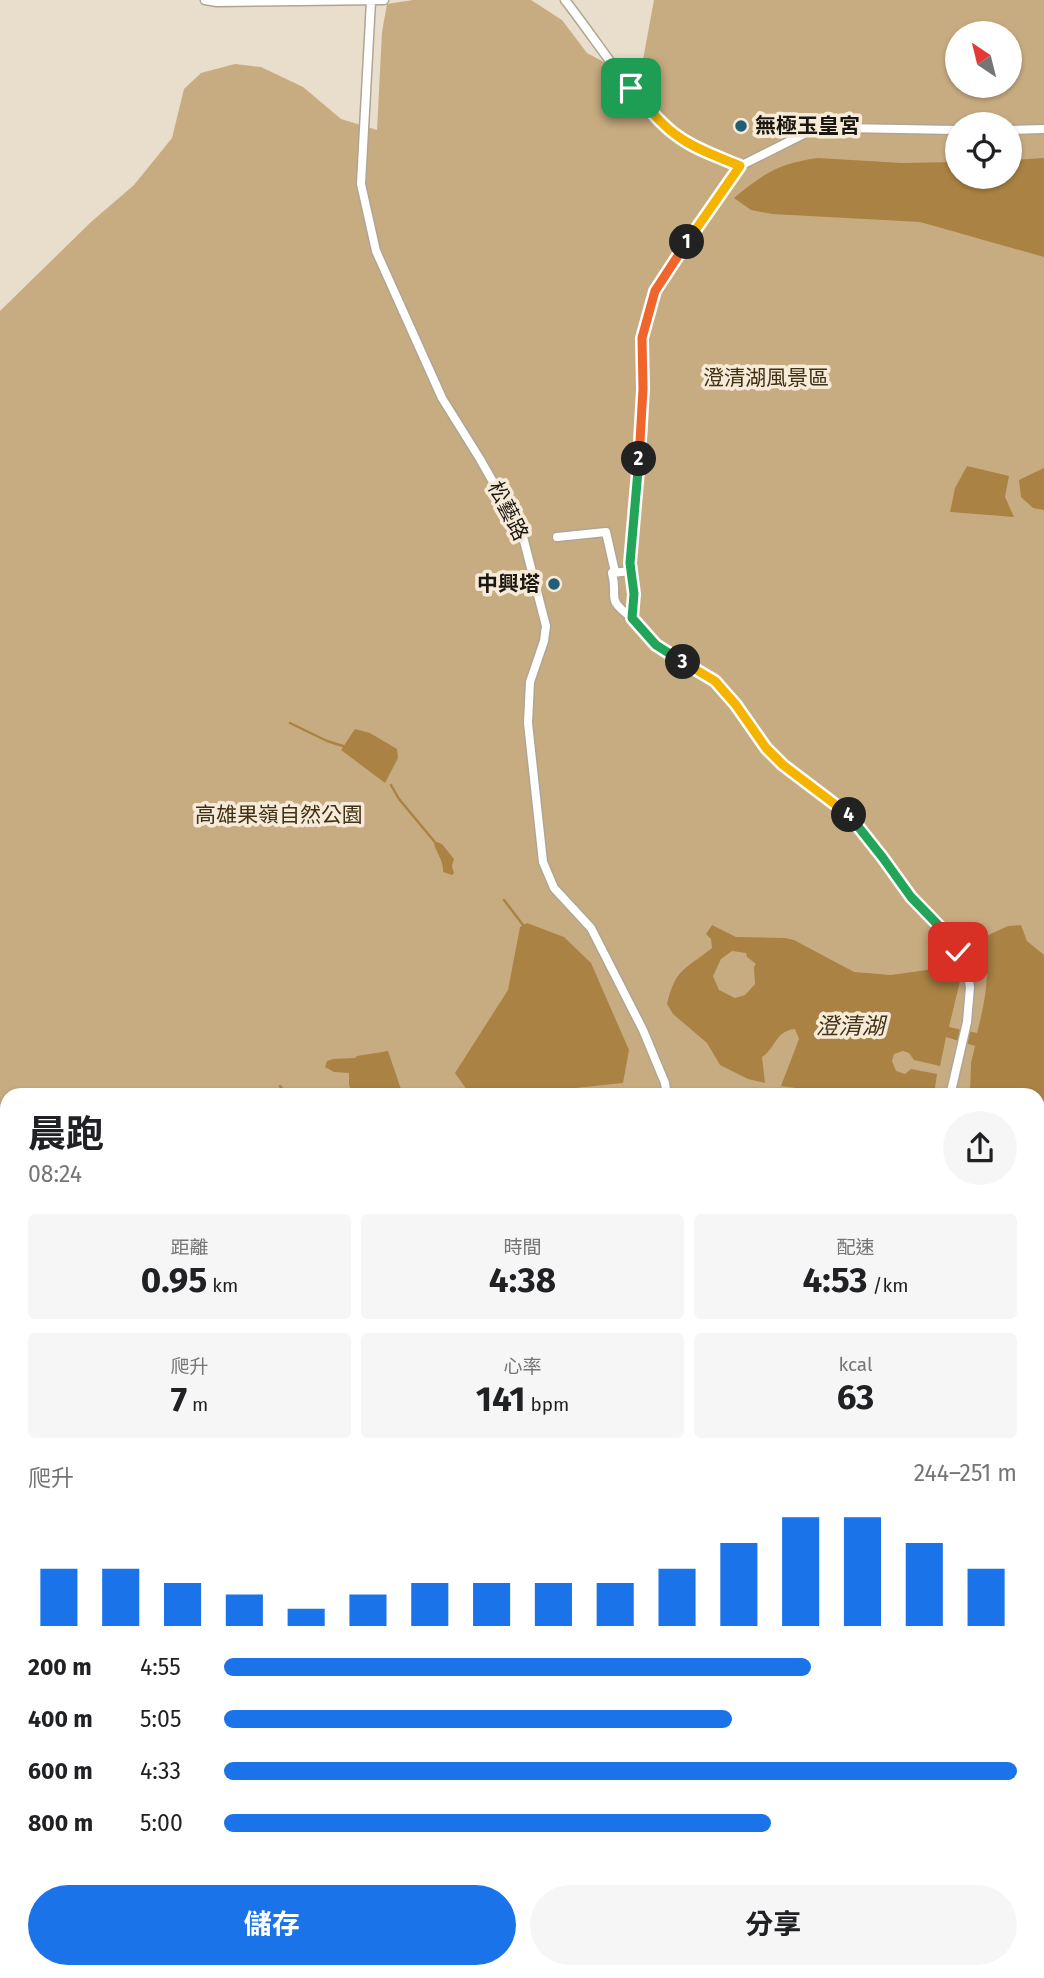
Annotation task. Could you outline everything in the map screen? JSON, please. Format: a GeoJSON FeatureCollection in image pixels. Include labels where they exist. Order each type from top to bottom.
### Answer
{"type":"FeatureCollection","features":[{"type":"Feature","properties":{"kind":"street"},"geometry":{"type":"LineString","coordinates":[[205,0],[384,0]]}},
{"type":"Feature","properties":{"kind":"street"},"geometry":{"type":"LineString","coordinates":[[565,0],[651,112],[678,136],[702,150],[740,166]]}},
{"type":"Feature","properties":{"kind":"street","name":"松藝路"},"geometry":{"type":"LineString","coordinates":[[372,1],[362,184],[376,251],[442,398],[522,533],[546,626],[544,641],[530,682],[528,723],[543,862],[554,888],[591,928],[643,1030],[666,1088]]}},
{"type":"Feature","properties":{"kind":"street"},"geometry":{"type":"LineString","coordinates":[[632,618],[634,594],[631,571],[640,440],[642,338],[655,291],[703,216],[740,166],[806,134],[843,128],[945,130]]}},
{"type":"Feature","properties":{"kind":"street"},"geometry":{"type":"LineString","coordinates":[[1022,130],[1044,129]]}},
{"type":"Feature","properties":{"kind":"street"},"geometry":{"type":"LineString","coordinates":[[556,537],[607,532],[615,572],[612,573],[613,599],[620,609],[632,618],[656,645],[715,681],[736,705],[766,748],[783,765],[846,812],[911,897],[942,929],[966,964],[970,987],[967,1022],[952,1088]]}},
{"type":"Feature","properties":{"kind":"street"},"geometry":{"type":"LineString","coordinates":[[615,572],[631,571]]}},
{"type":"Feature","properties":{"kind":"green space"},"geometry":{"type":"Polygon","coordinates":[[[413,0],[531,0],[562,20],[587,53],[639,81],[654,0],[1044,0],[1044,1088],[0,1088],[0,311],[91,222],[134,185],[172,138],[184,89],[201,73],[235,64],[261,67],[303,87],[341,119],[377,130],[382,32],[387,4],[413,0]]]}},
{"type":"Feature","properties":{"kind":"water"},"geometry":{"type":"Polygon","coordinates":[[[818,158],[902,163],[945,162],[945,189],[1022,189],[1022,159],[1044,158],[1044,257],[920,222],[772,214],[751,210],[734,198],[772,171],[792,163],[818,158]]]}},
{"type":"Feature","properties":{"kind":"water"},"geometry":{"type":"Polygon","coordinates":[[[967,466],[1009,476],[1005,497],[1014,517],[950,512],[955,488],[967,466]]]}},
{"type":"Feature","properties":{"kind":"water"},"geometry":{"type":"Polygon","coordinates":[[[1044,468],[1044,510],[1033,508],[1021,497],[1019,480],[1044,468]]]}},
{"type":"Feature","properties":{"kind":"water"},"geometry":{"type":"Polygon","coordinates":[[[355,729],[370,733],[397,749],[398,758],[385,783],[341,750],[355,729]]]}},
{"type":"Feature","properties":{"kind":"water"},"geometry":{"type":"Polygon","coordinates":[[[434,841],[442,844],[454,859],[452,875],[443,872],[434,841]]]}},
{"type":"Feature","properties":{"kind":"water"},"geometry":{"type":"Polygon","coordinates":[[[527,923],[564,937],[591,963],[629,1050],[623,1083],[575,1088],[466,1088],[455,1073],[508,990],[520,927],[527,923]]]}},
{"type":"Feature","properties":{"kind":"water","name":"澄清湖"},"geometry":{"type":"Polygon","coordinates":[[[712,925],[736,937],[794,940],[854,972],[891,975],[948,967],[955,970],[960,981],[949,1027],[977,1033],[985,998],[987,973],[982,938],[1008,926],[1021,925],[1027,941],[1044,955],[1044,1088],[970,1088],[975,1046],[946,1037],[940,1066],[914,1060],[909,1053],[903,1051],[894,1054],[892,1061],[896,1071],[905,1074],[911,1069],[937,1074],[935,1088],[781,1086],[799,1039],[795,1029],[779,1036],[762,1057],[765,1083],[748,1079],[720,1065],[707,1043],[673,1014],[667,1004],[678,976],[712,948],[711,939],[706,934],[712,925]],[[732,951],[721,959],[713,976],[719,990],[735,998],[745,995],[755,984],[756,964],[746,953],[732,951]]]}},
{"type":"Feature","properties":{"kind":"water"},"geometry":{"type":"Polygon","coordinates":[[[388,1051],[401,1088],[350,1088],[349,1073],[334,1072],[325,1067],[327,1061],[388,1051]]]}},
{"type":"Feature","properties":{"kind":"waterway"},"geometry":{"type":"LineString","coordinates":[[290,723],[343,746]]}},
{"type":"Feature","properties":{"kind":"waterway"},"geometry":{"type":"LineString","coordinates":[[391,785],[399,799],[434,841]]}},
{"type":"Feature","properties":{"kind":"waterway"},"geometry":{"type":"LineString","coordinates":[[504,900],[523,925]]}},
{"type":"Feature","properties":{"kind":"place","name":"無極玉皇宮"},"geometry":{"type":"Point","coordinates":[741,126]}},
{"type":"Feature","properties":{"kind":"place","name":"中興塔"},"geometry":{"type":"Point","coordinates":[554,584]}},
{"type":"Feature","properties":{"kind":"route"},"geometry":{"type":"LineString","coordinates":[[631,88],[651,112],[678,136],[702,150],[740,166],[703,216],[655,291],[642,338],[643,389],[630,563],[634,594],[632,618],[656,645],[715,681],[736,705],[766,748],[783,765],[846,812],[911,897],[942,929],[958,952]]}},
{"type":"Feature","properties":{"kind":"park label","name":"澄清湖風景區"},"geometry":{"type":"Point","coordinates":[766,378]}},
{"type":"Feature","properties":{"kind":"park label","name":"高雄果嶺自然公園"},"geometry":{"type":"Point","coordinates":[279,815]}}]}
